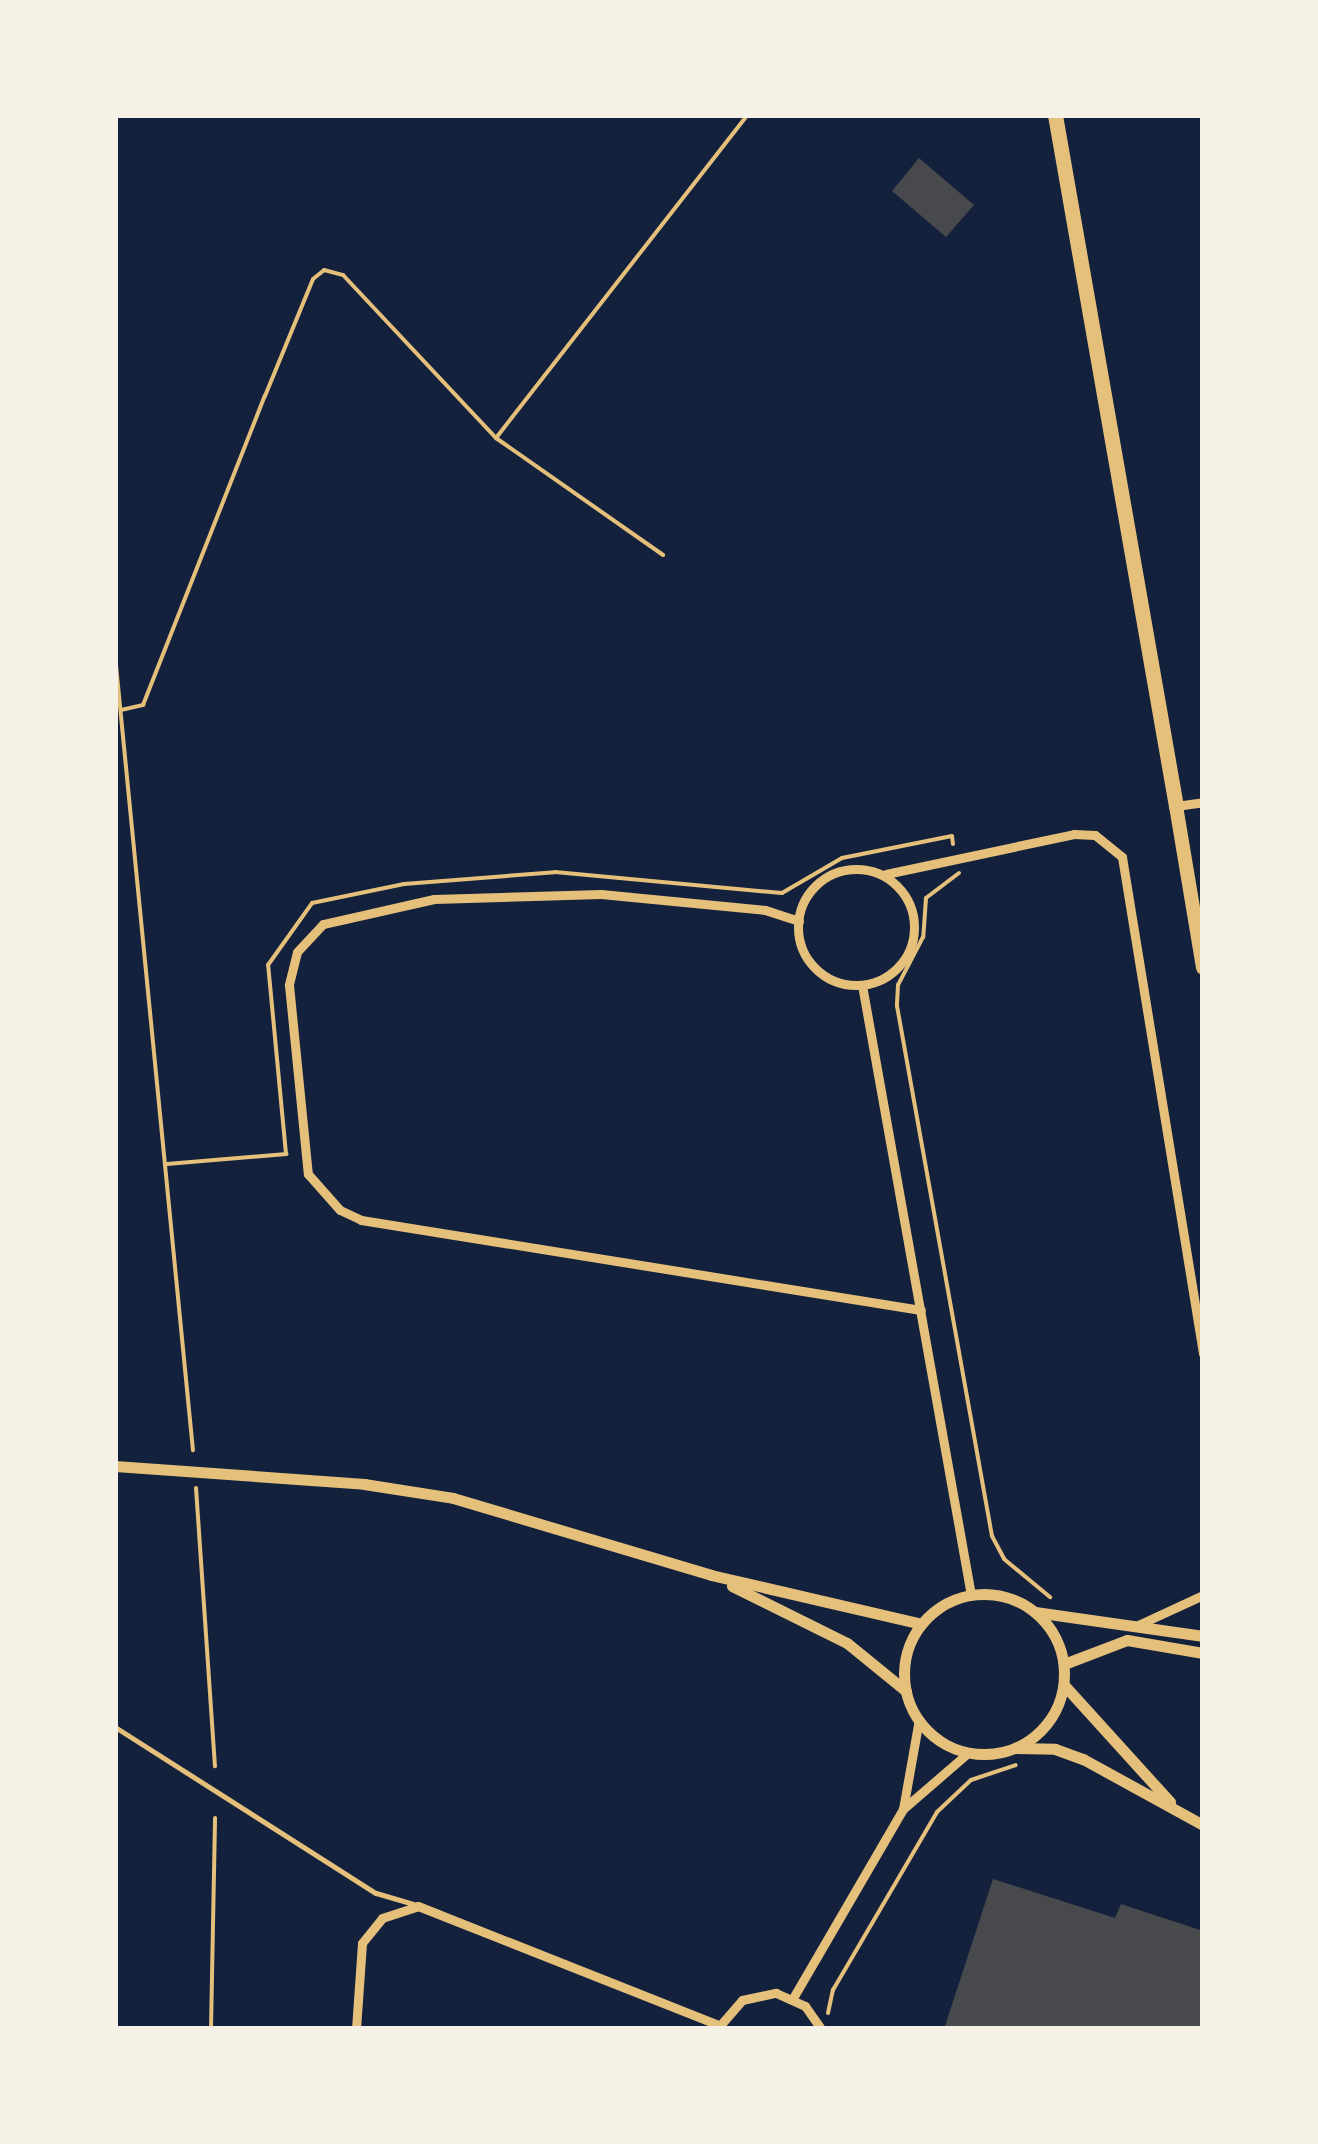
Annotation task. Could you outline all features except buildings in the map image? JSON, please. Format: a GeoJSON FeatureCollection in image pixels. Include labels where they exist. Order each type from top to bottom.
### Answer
{"type":"FeatureCollection","features":[{"type":"Feature","properties":{"kind":"highway"},"geometry":{"type":"LineString","coordinates":[[1055,115],[1176,806]]}},
{"type":"Feature","properties":{"kind":"main road"},"geometry":{"type":"LineString","coordinates":[[1176,806],[1203,968]]}},
{"type":"Feature","properties":{"kind":"street"},"geometry":{"type":"LineString","coordinates":[[1176,806],[1203,802]]}},
{"type":"Feature","properties":{"kind":"street"},"geometry":{"type":"LineString","coordinates":[[886,874],[902,889],[913,915],[911,946],[887,976],[862,985],[818,970],[800,944],[799,921],[811,891],[832,874],[886,874],[1074,834],[1094,835],[1122,857],[1203,1353]]}},
{"type":"Feature","properties":{"kind":"street"},"geometry":{"type":"LineString","coordinates":[[799,921],[765,910],[601,894],[434,899],[323,924],[296,952],[290,985],[308,1174],[340,1210],[361,1220],[921,1310]]}},
{"type":"Feature","properties":{"kind":"street"},"geometry":{"type":"LineString","coordinates":[[862,985],[970,1595]]}},
{"type":"Feature","properties":{"kind":"street"},"geometry":{"type":"LineString","coordinates":[[115,1466],[364,1484],[454,1498],[711,1575],[921,1624]]}},
{"type":"Feature","properties":{"kind":"street"},"geometry":{"type":"LineString","coordinates":[[711,1575],[847,1644],[906,1691]]}},
{"type":"Feature","properties":{"kind":"street"},"geometry":{"type":"LineString","coordinates":[[1203,1636],[1087,1616],[1035,1612],[1004,1596],[970,1595],[921,1624],[906,1656],[906,1691],[919,1720],[941,1740],[969,1752],[1014,1748],[1083,1759],[1203,1825]]}},
{"type":"Feature","properties":{"kind":"street"},"geometry":{"type":"LineString","coordinates":[[1135,1626],[1203,1596]]}},
{"type":"Feature","properties":{"kind":"street"},"geometry":{"type":"LineString","coordinates":[[1014,1748],[1048,1723],[1064,1685],[1064,1664],[1054,1635],[1035,1612]]}},
{"type":"Feature","properties":{"kind":"street"},"geometry":{"type":"LineString","coordinates":[[1064,1664],[1127,1640],[1203,1653]]}},
{"type":"Feature","properties":{"kind":"street"},"geometry":{"type":"LineString","coordinates":[[1064,1685],[1122,1756],[1184,1815]]}},
{"type":"Feature","properties":{"kind":"street"},"geometry":{"type":"LineString","coordinates":[[903,1809],[919,1720]]}},
{"type":"Feature","properties":{"kind":"street"},"geometry":{"type":"LineString","coordinates":[[793,1998],[903,1809],[969,1752]]}},
{"type":"Feature","properties":{"kind":"street"},"geometry":{"type":"LineString","coordinates":[[356,2029],[362,1943],[382,1918],[418,1906],[717,2027],[728,2010],[758,1994],[793,1998],[821,2029]]}},
{"type":"Feature","properties":{"kind":"lane"},"geometry":{"type":"LineString","coordinates":[[115,1727],[376,1893],[418,1906]]}},
{"type":"Feature","properties":{"kind":"path"},"geometry":{"type":"LineString","coordinates":[[496,438],[747,115]]}},
{"type":"Feature","properties":{"kind":"path"},"geometry":{"type":"LineString","coordinates":[[120,710],[143,706],[318,273],[330,269],[343,275],[496,438],[663,556]]}},
{"type":"Feature","properties":{"kind":"path"},"geometry":{"type":"LineString","coordinates":[[115,656],[193,1450]]}},
{"type":"Feature","properties":{"kind":"path"},"geometry":{"type":"LineString","coordinates":[[286,1154],[268,965],[312,903],[404,884],[555,872],[782,893],[842,858],[952,836],[959,876],[926,898],[923,937],[896,993],[942,1268],[992,1536],[1029,1584],[1088,1608],[1087,1616]]}},
{"type":"Feature","properties":{"kind":"path"},"geometry":{"type":"LineString","coordinates":[[167,1164],[306,1152]]}},
{"type":"Feature","properties":{"kind":"path"},"geometry":{"type":"LineString","coordinates":[[196,1488],[215,1766]]}},
{"type":"Feature","properties":{"kind":"path"},"geometry":{"type":"LineString","coordinates":[[829,2019],[833,1990],[937,1812],[971,1780],[1024,1763]]}},
{"type":"Feature","properties":{"kind":"path"},"geometry":{"type":"LineString","coordinates":[[211,2029],[216,1818]]}}]}
